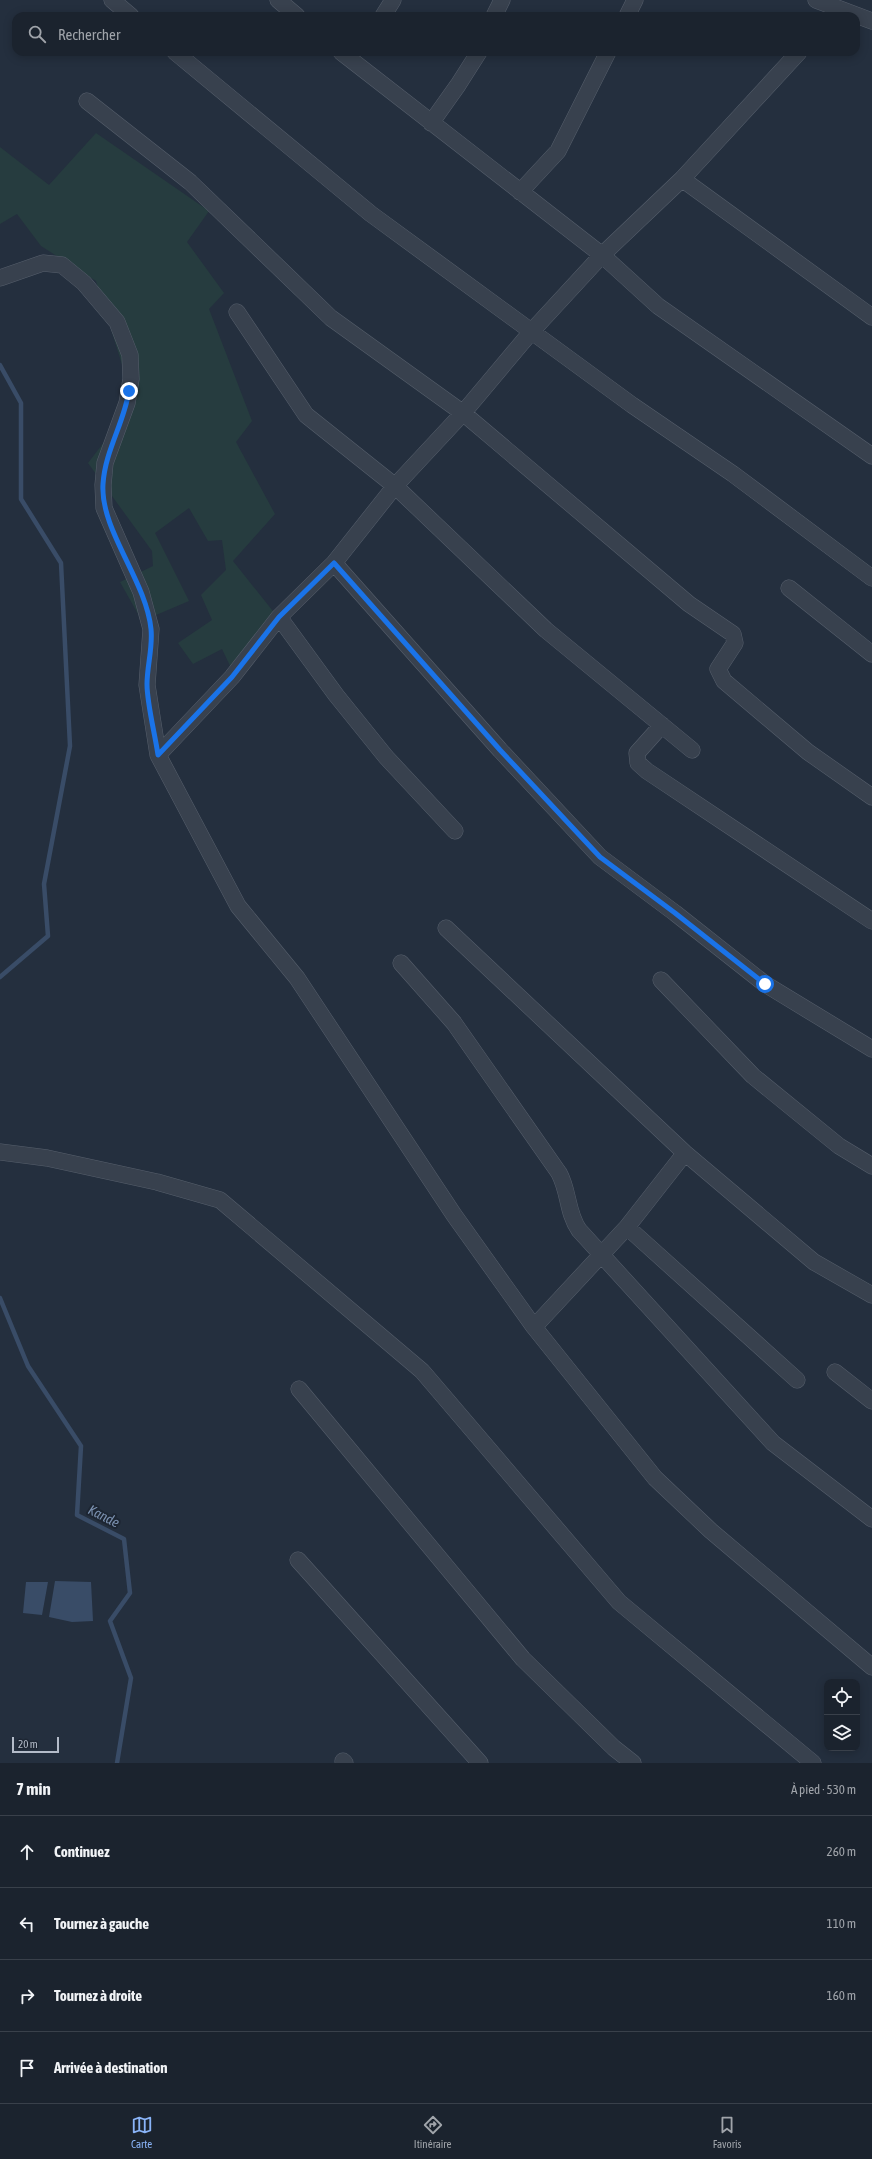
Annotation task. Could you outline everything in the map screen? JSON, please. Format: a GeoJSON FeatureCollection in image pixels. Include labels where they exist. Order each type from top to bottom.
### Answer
{"type":"FeatureCollection","features":[{"type":"Feature","properties":{"kind":"street"},"geometry":{"type":"LineString","coordinates":[[112,0],[126,12]]}},
{"type":"Feature","properties":{"kind":"street"},"geometry":{"type":"LineString","coordinates":[[278,0],[293,12]]}},
{"type":"Feature","properties":{"kind":"street"},"geometry":{"type":"LineString","coordinates":[[386,12],[393,0]]}},
{"type":"Feature","properties":{"kind":"street"},"geometry":{"type":"LineString","coordinates":[[496,12],[502,0]]}},
{"type":"Feature","properties":{"kind":"street"},"geometry":{"type":"LineString","coordinates":[[629,12],[635,0]]}},
{"type":"Feature","properties":{"kind":"street"},"geometry":{"type":"LineString","coordinates":[[816,0],[848,12]]}},
{"type":"Feature","properties":{"kind":"street"},"geometry":{"type":"LineString","coordinates":[[860,16],[872,21]]}},
{"type":"Feature","properties":{"kind":"street"},"geometry":{"type":"LineString","coordinates":[[179,56],[371,214],[531,332],[733,474],[872,578]]}},
{"type":"Feature","properties":{"kind":"street"},"geometry":{"type":"LineString","coordinates":[[431,123],[458,85],[476,56]]}},
{"type":"Feature","properties":{"kind":"street"},"geometry":{"type":"LineString","coordinates":[[520,192],[558,151],[606,56]]}},
{"type":"Feature","properties":{"kind":"street"},"geometry":{"type":"LineString","coordinates":[[158,755],[232,677],[279,617],[334,563],[395,486],[462,413],[531,332],[602,255],[682,179],[795,56]]}},
{"type":"Feature","properties":{"kind":"street"},"geometry":{"type":"LineString","coordinates":[[358,58],[431,123],[602,255],[658,306],[872,456]]}},
{"type":"Feature","properties":{"kind":"street"},"geometry":{"type":"LineString","coordinates":[[87,101],[190,182],[331,318],[462,413],[689,604],[733,634],[735,643],[718,669],[724,681],[808,752],[872,797]]}},
{"type":"Feature","properties":{"kind":"street"},"geometry":{"type":"LineString","coordinates":[[682,179],[872,317]]}},
{"type":"Feature","properties":{"kind":"street"},"geometry":{"type":"LineString","coordinates":[[0,278],[43,263],[62,265],[84,283],[117,322],[130,355],[131,379],[127,403],[105,463],[103,485],[104,508],[141,592],[151,629],[147,684],[158,755],[238,906],[296,978],[454,1215],[534,1327],[655,1478],[711,1531],[872,1668]]}},
{"type":"Feature","properties":{"kind":"street"},"geometry":{"type":"LineString","coordinates":[[237,312],[306,415],[395,486],[546,630],[692,750]]}},
{"type":"Feature","properties":{"kind":"street"},"geometry":{"type":"LineString","coordinates":[[334,563],[500,750],[600,857],[675,913],[765,984],[872,1049]]}},
{"type":"Feature","properties":{"kind":"street"},"geometry":{"type":"LineString","coordinates":[[789,588],[872,654]]}},
{"type":"Feature","properties":{"kind":"street"},"geometry":{"type":"LineString","coordinates":[[279,617],[356,720],[386,757],[454,831]]}},
{"type":"Feature","properties":{"kind":"street"},"geometry":{"type":"LineString","coordinates":[[662,725],[637,753],[638,762],[647,772],[872,921]]}},
{"type":"Feature","properties":{"kind":"street"},"geometry":{"type":"LineString","coordinates":[[446,928],[685,1153],[814,1262],[872,1295]]}},
{"type":"Feature","properties":{"kind":"street"},"geometry":{"type":"LineString","coordinates":[[401,963],[454,1024],[559,1173],[563,1180],[574,1222],[602,1256],[774,1443],[872,1519]]}},
{"type":"Feature","properties":{"kind":"street"},"geometry":{"type":"LineString","coordinates":[[661,980],[753,1076],[839,1146],[872,1166]]}},
{"type":"Feature","properties":{"kind":"street"},"geometry":{"type":"LineString","coordinates":[[0,1152],[47,1158],[98,1169],[157,1182],[220,1200],[422,1371],[619,1602],[813,1763]]}},
{"type":"Feature","properties":{"kind":"street"},"geometry":{"type":"LineString","coordinates":[[534,1327],[602,1256],[627,1227],[685,1153]]}},
{"type":"Feature","properties":{"kind":"street"},"geometry":{"type":"LineString","coordinates":[[627,1227],[797,1380]]}},
{"type":"Feature","properties":{"kind":"street"},"geometry":{"type":"LineString","coordinates":[[835,1372],[872,1401]]}},
{"type":"Feature","properties":{"kind":"street"},"geometry":{"type":"LineString","coordinates":[[299,1389],[523,1659],[614,1748],[633,1763]]}},
{"type":"Feature","properties":{"kind":"street"},"geometry":{"type":"LineString","coordinates":[[298,1560],[480,1763]]}},
{"type":"Feature","properties":{"kind":"green space"},"geometry":{"type":"Polygon","coordinates":[[[96,133],[209,211],[187,242],[224,293],[209,309],[252,421],[236,442],[275,514],[233,561],[276,615],[233,672],[222,649],[193,664],[178,643],[212,620],[201,595],[226,570],[222,540],[208,541],[189,508],[155,533],[189,601],[142,621],[120,582],[153,566],[152,551],[88,463],[134,403],[96,281],[41,246],[17,214],[0,224],[0,147],[49,185],[96,133]]]}},
{"type":"Feature","properties":{"kind":"water"},"geometry":{"type":"Polygon","coordinates":[[[55,1581],[91,1582],[93,1621],[72,1622],[49,1617],[55,1581]]]}},
{"type":"Feature","properties":{"kind":"water"},"geometry":{"type":"Polygon","coordinates":[[[26,1582],[48,1582],[42,1615],[23,1613],[26,1582]]]}},
{"type":"Feature","properties":{"kind":"waterway"},"geometry":{"type":"LineString","coordinates":[[0,365],[21,403],[21,499],[61,563],[70,746],[44,884],[48,936],[0,977]]}},
{"type":"Feature","properties":{"kind":"waterway","name":"Kande"},"geometry":{"type":"LineString","coordinates":[[0,1298],[28,1366],[81,1446],[77,1515],[124,1539],[130,1593],[110,1621],[131,1678],[117,1763]]}},
{"type":"Feature","properties":{"kind":"route"},"geometry":{"type":"LineString","coordinates":[[129,391],[127,403],[105,463],[103,485],[104,508],[141,592],[151,629],[147,684],[158,755],[232,677],[279,617],[334,563],[500,750],[600,857],[675,913],[765,984]]}}]}
